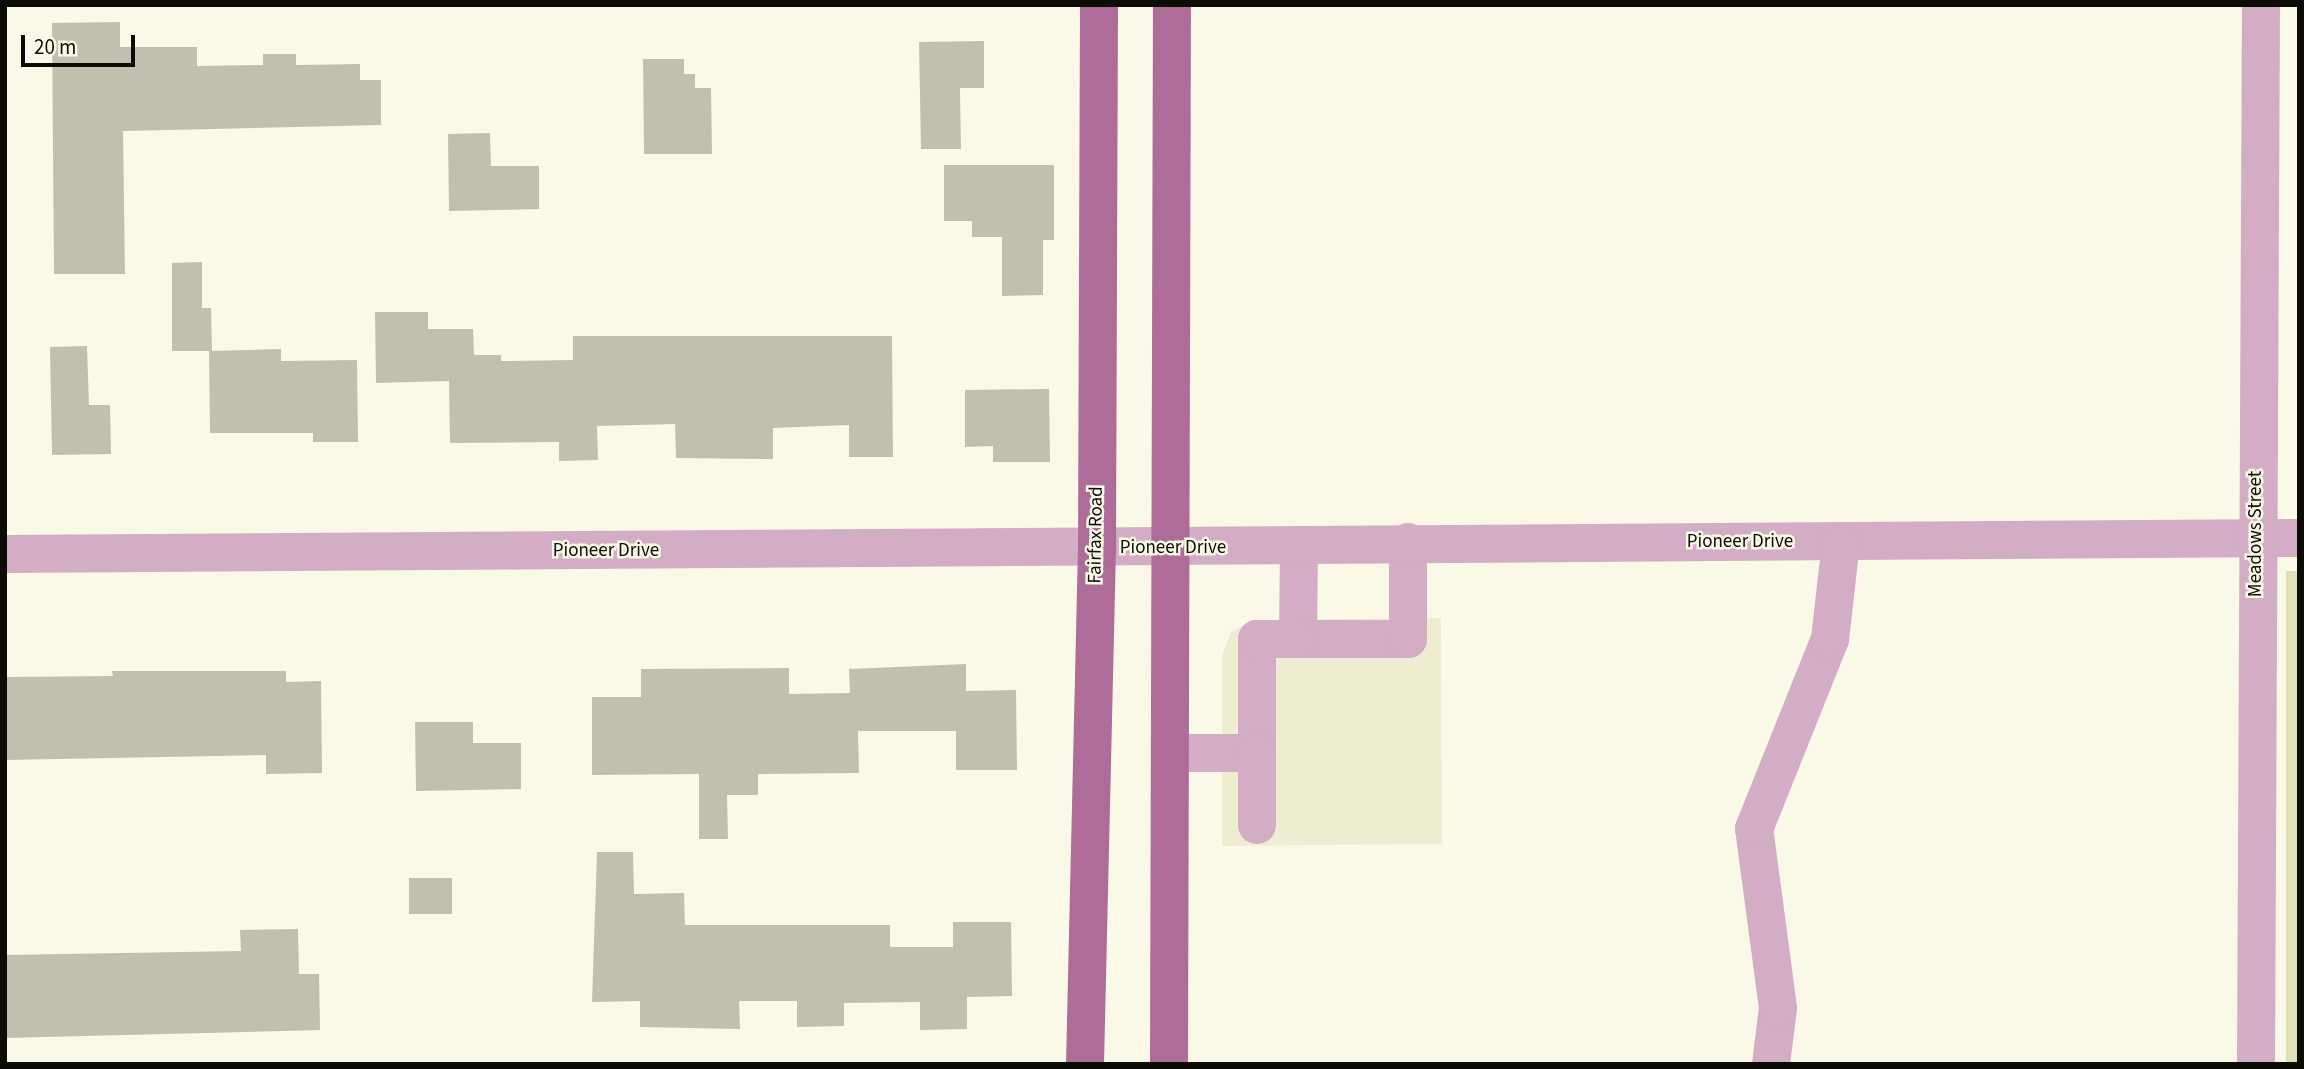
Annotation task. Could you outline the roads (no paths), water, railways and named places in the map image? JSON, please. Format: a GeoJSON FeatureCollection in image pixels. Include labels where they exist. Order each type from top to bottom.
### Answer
{"type":"FeatureCollection","features":[{"type":"Feature","properties":{"kind":"main road","name":"Fairfax Road"},"geometry":{"type":"LineString","coordinates":[[1085,1064],[1097,548],[1099,5]]}},
{"type":"Feature","properties":{"kind":"main road"},"geometry":{"type":"LineString","coordinates":[[1169,1064],[1172,5]]}},
{"type":"Feature","properties":{"kind":"street","name":"Meadows Street"},"geometry":{"type":"LineString","coordinates":[[2256,1064],[2255,538],[2261,5]]}},
{"type":"Feature","properties":{"kind":"street","name":"Pioneer Drive"},"geometry":{"type":"LineString","coordinates":[[5,554],[1170,549],[1408,542],[1841,543],[2299,538]]}},
{"type":"Feature","properties":{"kind":"street"},"geometry":{"type":"LineString","coordinates":[[1256,825],[1256,639],[1408,639],[1408,542]]}},
{"type":"Feature","properties":{"kind":"street"},"geometry":{"type":"LineString","coordinates":[[1771,1064],[1778,1008],[1754,829],[1830,639],[1841,543]]}},
{"type":"Feature","properties":{"kind":"street"},"geometry":{"type":"LineString","coordinates":[[1298,639],[1299,545]]}},
{"type":"Feature","properties":{"kind":"street"},"geometry":{"type":"LineString","coordinates":[[1170,753],[1257,753]]}}]}
